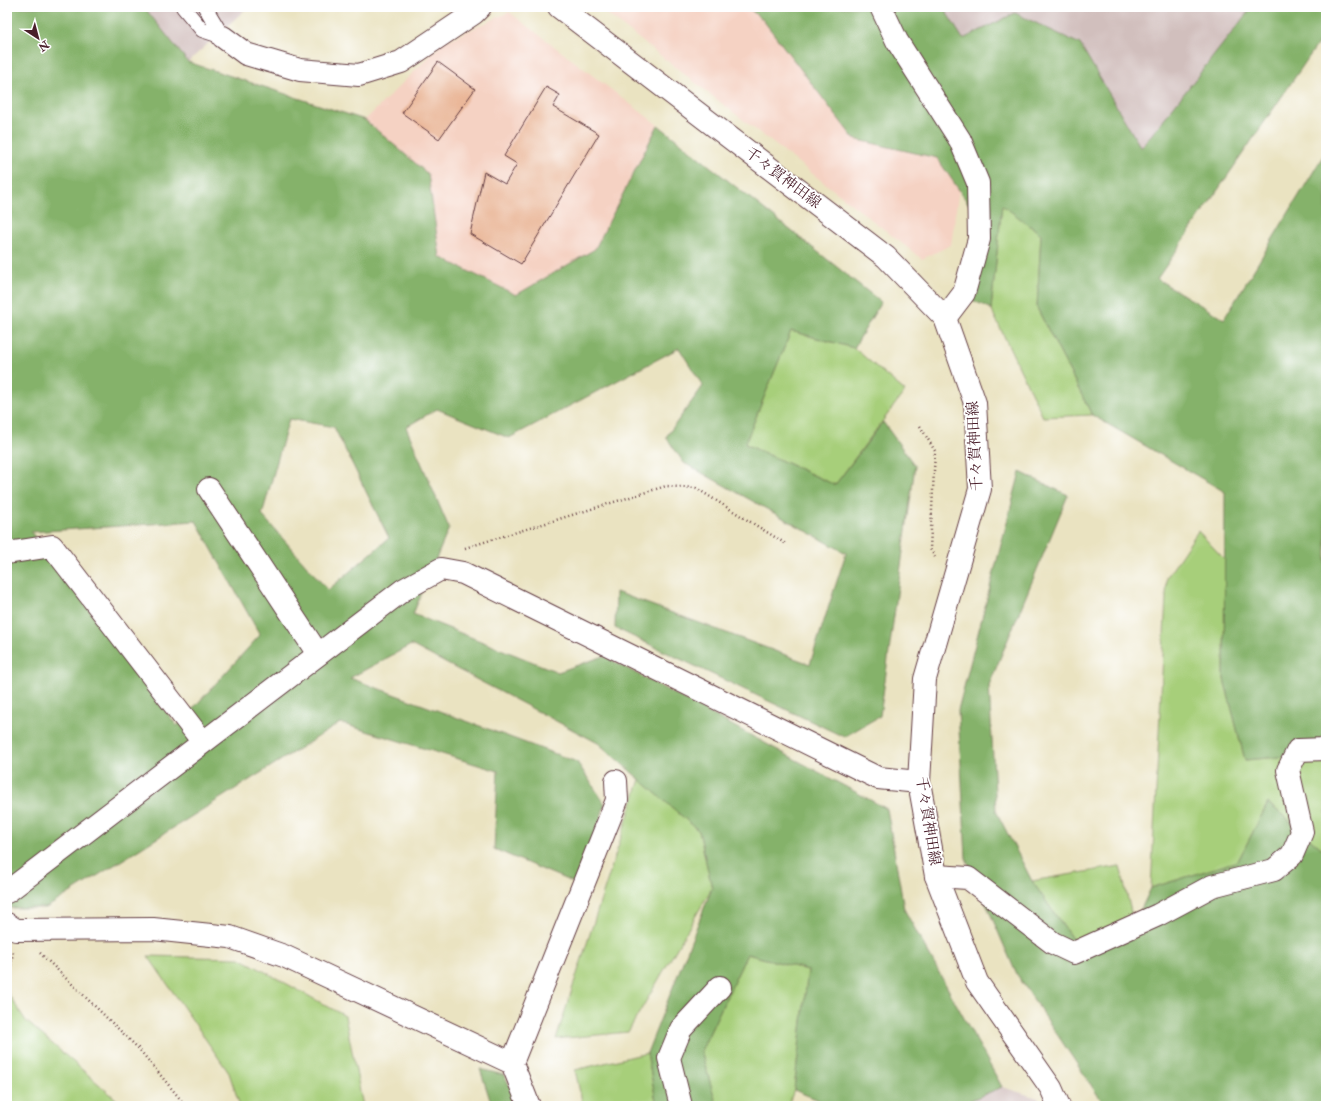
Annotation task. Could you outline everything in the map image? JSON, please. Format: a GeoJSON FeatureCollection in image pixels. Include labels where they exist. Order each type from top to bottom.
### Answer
{"type":"FeatureCollection","features":[{"type":"Feature","properties":{"kind":"street"},"geometry":{"type":"LineString","coordinates":[[223,37],[246,54],[300,70],[359,75],[401,62],[474,13],[480,7]]}},
{"type":"Feature","properties":{"kind":"street","name":"千々賀神田線"},"geometry":{"type":"LineString","coordinates":[[559,7],[886,257],[945,318],[975,403],[980,489],[925,679],[919,782],[936,876],[978,982],[1051,1088],[1059,1106]]}},
{"type":"Feature","properties":{"kind":"street"},"geometry":{"type":"LineString","coordinates":[[881,7],[897,41],[960,140],[978,183],[979,239],[964,293],[945,318]]}},
{"type":"Feature","properties":{"kind":"street"},"geometry":{"type":"LineString","coordinates":[[209,489],[318,654]]}},
{"type":"Feature","properties":{"kind":"street"},"geometry":{"type":"LineString","coordinates":[[7,553],[52,546],[203,742]]}},
{"type":"Feature","properties":{"kind":"street"},"geometry":{"type":"LineString","coordinates":[[7,892],[403,590],[441,569],[463,573],[878,778],[919,782]]}},
{"type":"Feature","properties":{"kind":"street"},"geometry":{"type":"LineString","coordinates":[[936,876],[968,878],[1053,943],[1074,953],[1158,915],[1212,886],[1274,870],[1292,856],[1302,832],[1288,770],[1298,750],[1326,750]]}},
{"type":"Feature","properties":{"kind":"street"},"geometry":{"type":"LineString","coordinates":[[512,1064],[617,800],[616,781]]}},
{"type":"Feature","properties":{"kind":"street"},"geometry":{"type":"LineString","coordinates":[[12,927],[153,929],[230,937],[284,956],[512,1064],[529,1106]]}},
{"type":"Feature","properties":{"kind":"street"},"geometry":{"type":"LineString","coordinates":[[681,1106],[668,1058],[681,1029],[720,987]]}},
{"type":"Feature","properties":{"kind":"lane"},"geometry":{"type":"LineString","coordinates":[[183,7],[202,30],[223,37]]}},
{"type":"Feature","properties":{"kind":"lane"},"geometry":{"type":"LineString","coordinates":[[205,7],[223,37]]}},
{"type":"Feature","properties":{"kind":"path"},"geometry":{"type":"LineString","coordinates":[[920,426],[936,451],[930,550],[953,585]]}},
{"type":"Feature","properties":{"kind":"path"},"geometry":{"type":"LineString","coordinates":[[441,569],[456,551],[666,486],[696,488],[786,544]]}},
{"type":"Feature","properties":{"kind":"path"},"geometry":{"type":"LineString","coordinates":[[7,993],[12,927]]}},
{"type":"Feature","properties":{"kind":"path"},"geometry":{"type":"LineString","coordinates":[[12,927],[138,1048],[186,1106]]}},
{"type":"Feature","properties":{"kind":"path"},"geometry":{"type":"LineString","coordinates":[[7,1083],[10,1106]]}},
{"type":"Feature","properties":{"kind":"shaded area"},"geometry":{"type":"Polygon","coordinates":[[[144,7],[248,7],[188,62],[144,7]]]}},
{"type":"Feature","properties":{"kind":"shaded area"},"geometry":{"type":"Polygon","coordinates":[[[598,7],[747,7],[763,20],[854,139],[937,158],[959,189],[951,245],[922,259],[598,7]]]}},
{"type":"Feature","properties":{"kind":"shaded area"},"geometry":{"type":"Polygon","coordinates":[[[943,7],[1252,7],[1141,149],[1080,44],[1015,13],[963,40],[943,7]]]}},
{"type":"Feature","properties":{"kind":"shaded area"},"geometry":{"type":"Polygon","coordinates":[[[509,12],[658,125],[595,249],[516,295],[440,257],[428,174],[365,120],[444,42],[509,12]]]}},
{"type":"Feature","properties":{"kind":"shaded area"},"geometry":{"type":"Polygon","coordinates":[[[1002,1087],[1038,1098],[1041,1106],[957,1106],[1002,1087]]]}},
{"type":"Feature","properties":{"kind":"green space"},"geometry":{"type":"Polygon","coordinates":[[[7,7],[144,7],[188,62],[365,120],[428,174],[440,257],[516,295],[595,249],[658,125],[881,302],[854,348],[791,331],[745,444],[835,485],[883,422],[915,466],[880,716],[844,737],[615,628],[616,592],[810,664],[846,553],[684,463],[666,437],[703,386],[679,348],[509,438],[437,409],[406,427],[449,528],[413,614],[558,672],[604,656],[887,809],[904,909],[1002,1087],[957,1106],[833,1106],[794,1090],[808,970],[747,954],[701,1051],[717,1106],[657,1106],[647,1053],[712,888],[699,831],[598,743],[411,645],[350,678],[577,762],[605,804],[579,885],[494,849],[498,771],[340,723],[46,908],[7,908],[7,7]],[[289,419],[262,515],[328,590],[389,538],[334,427],[289,419]],[[196,521],[31,532],[177,726],[260,635],[196,521]]]}},
{"type":"Feature","properties":{"kind":"green space"},"geometry":{"type":"Polygon","coordinates":[[[747,7],[943,7],[963,39],[1015,13],[1080,44],[1141,148],[1252,7],[1326,7],[1326,32],[1157,279],[1224,319],[1326,151],[1326,753],[1245,760],[1224,679],[1225,492],[1092,415],[1037,308],[1041,234],[1002,205],[991,309],[968,298],[977,216],[937,158],[854,139],[763,20],[747,7]]]}},
{"type":"Feature","properties":{"kind":"green space"},"geometry":{"type":"Polygon","coordinates":[[[1002,204],[1041,234],[1037,308],[1092,415],[1043,417],[991,309],[1002,204]]]}},
{"type":"Feature","properties":{"kind":"green space"},"geometry":{"type":"Polygon","coordinates":[[[791,331],[854,348],[905,391],[835,485],[745,444],[791,331]]]}},
{"type":"Feature","properties":{"kind":"green space"},"geometry":{"type":"Polygon","coordinates":[[[1020,472],[1068,495],[989,685],[996,811],[1032,881],[1079,949],[1134,924],[1151,888],[1238,861],[1268,803],[1326,852],[1326,1106],[1105,1106],[1016,973],[966,858],[958,710],[1020,472]]]}},
{"type":"Feature","properties":{"kind":"green space"},"geometry":{"type":"Polygon","coordinates":[[[1198,531],[1225,560],[1224,679],[1245,760],[1326,753],[1326,852],[1268,803],[1238,861],[1151,888],[1167,577],[1198,531]]]}},
{"type":"Feature","properties":{"kind":"green space"},"geometry":{"type":"Polygon","coordinates":[[[640,779],[699,831],[712,888],[628,1032],[556,1039],[640,779]]]}},
{"type":"Feature","properties":{"kind":"green space"},"geometry":{"type":"Polygon","coordinates":[[[1120,866],[1134,924],[1079,949],[1032,881],[1120,866]]]}},
{"type":"Feature","properties":{"kind":"green space"},"geometry":{"type":"Polygon","coordinates":[[[747,954],[808,970],[794,1090],[788,1106],[717,1106],[701,1051],[747,954]]]}},
{"type":"Feature","properties":{"kind":"green space"},"geometry":{"type":"Polygon","coordinates":[[[148,956],[240,958],[345,1016],[363,1106],[240,1106],[229,1073],[148,956]]]}},
{"type":"Feature","properties":{"kind":"green space"},"geometry":{"type":"Polygon","coordinates":[[[7,992],[26,1021],[124,1106],[7,1106],[7,992]]]}},
{"type":"Feature","properties":{"kind":"green space"},"geometry":{"type":"Polygon","coordinates":[[[647,1053],[657,1106],[583,1106],[575,1070],[647,1053]]]}},
{"type":"Feature","properties":{"kind":"green space"},"geometry":{"type":"Polygon","coordinates":[[[480,1069],[504,1075],[520,1106],[492,1106],[480,1069]]]}},
{"type":"Feature","properties":{"kind":"building"},"geometry":{"type":"Polygon","coordinates":[[[438,62],[475,89],[439,139],[402,113],[438,62]]]}},
{"type":"Feature","properties":{"kind":"building"},"geometry":{"type":"Polygon","coordinates":[[[546,87],[560,95],[553,107],[599,134],[521,264],[470,234],[484,172],[505,184],[517,164],[504,156],[546,87]]]}}]}
